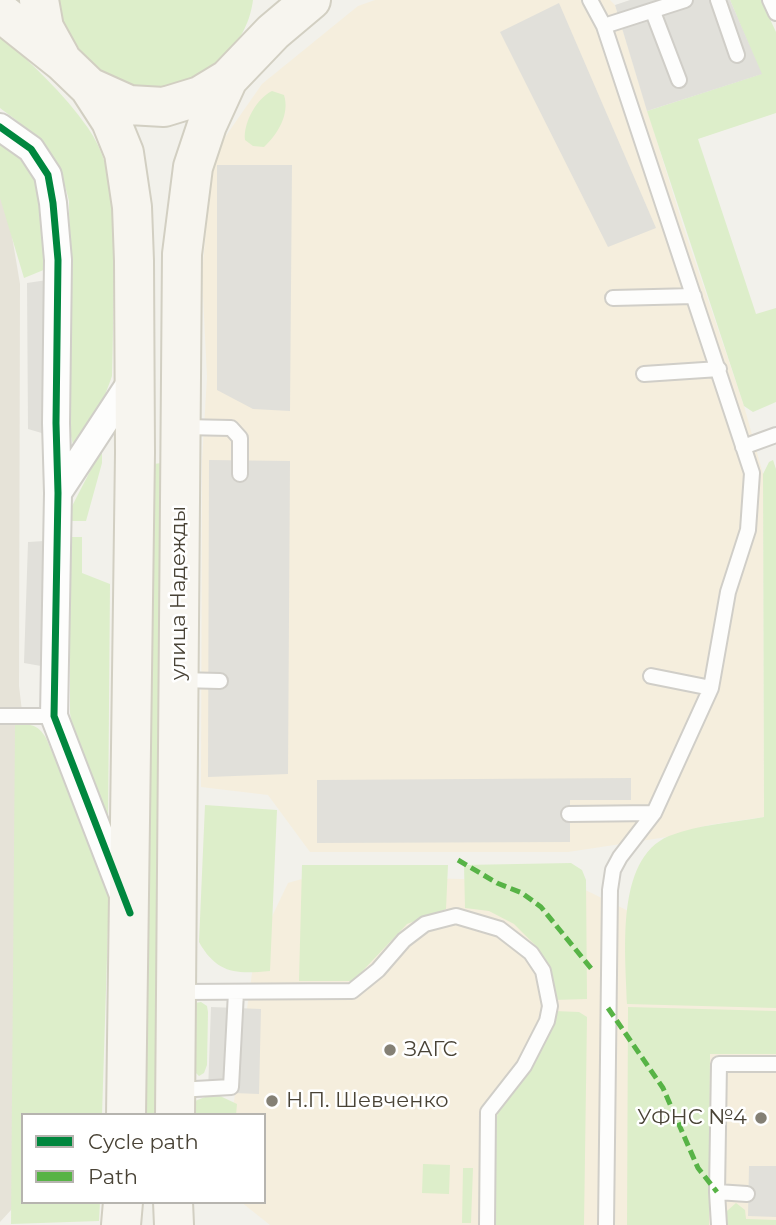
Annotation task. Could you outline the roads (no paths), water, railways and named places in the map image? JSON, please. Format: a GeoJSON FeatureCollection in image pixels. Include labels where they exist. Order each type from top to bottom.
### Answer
{"type":"FeatureCollection","features":[{"type":"Feature","properties":{"kind":"main road"},"geometry":{"type":"LineString","coordinates":[[39,0],[44,28],[111,121],[124,153],[132,207],[135,375],[126,1113]]}},
{"type":"Feature","properties":{"kind":"main road"},"geometry":{"type":"LineString","coordinates":[[255,52],[264,30],[271,0]]}},
{"type":"Feature","properties":{"kind":"main road"},"geometry":{"type":"LineString","coordinates":[[0,12],[76,74],[129,105],[164,107],[200,96],[228,79],[272,32],[311,0]]}},
{"type":"Feature","properties":{"kind":"main road","name":"улица Надежды"},"geometry":{"type":"LineString","coordinates":[[175,1103],[182,254],[193,167],[207,125],[228,79]]}},
{"type":"Feature","properties":{"kind":"main road"},"geometry":{"type":"LineString","coordinates":[[121,1225],[123,1204]]}},
{"type":"Feature","properties":{"kind":"main road"},"geometry":{"type":"LineString","coordinates":[[173,1204],[174,1225]]}},
{"type":"Feature","properties":{"kind":"street"},"geometry":{"type":"LineString","coordinates":[[0,127],[31,149],[48,176],[53,203],[58,260],[54,716],[130,913]]}},
{"type":"Feature","properties":{"kind":"street"},"geometry":{"type":"LineString","coordinates":[[58,493],[135,375]]}},
{"type":"Feature","properties":{"kind":"lane"},"geometry":{"type":"LineString","coordinates":[[590,0],[604,26],[752,473],[748,530],[728,592],[711,688],[654,813],[613,870],[610,890],[606,1225]]}},
{"type":"Feature","properties":{"kind":"lane"},"geometry":{"type":"LineString","coordinates":[[604,26],[685,0]]}},
{"type":"Feature","properties":{"kind":"lane"},"geometry":{"type":"LineString","coordinates":[[718,0],[737,55]]}},
{"type":"Feature","properties":{"kind":"lane"},"geometry":{"type":"LineString","coordinates":[[770,0],[776,13]]}},
{"type":"Feature","properties":{"kind":"lane"},"geometry":{"type":"LineString","coordinates":[[653,12],[679,80]]}},
{"type":"Feature","properties":{"kind":"lane"},"geometry":{"type":"LineString","coordinates":[[613,298],[694,296]]}},
{"type":"Feature","properties":{"kind":"lane"},"geometry":{"type":"LineString","coordinates":[[644,374],[719,369]]}},
{"type":"Feature","properties":{"kind":"lane"},"geometry":{"type":"LineString","coordinates":[[180,427],[231,429],[240,438],[240,474]]}},
{"type":"Feature","properties":{"kind":"lane"},"geometry":{"type":"LineString","coordinates":[[743,447],[776,435]]}},
{"type":"Feature","properties":{"kind":"lane"},"geometry":{"type":"LineString","coordinates":[[651,676],[711,688]]}},
{"type":"Feature","properties":{"kind":"lane"},"geometry":{"type":"LineString","coordinates":[[178,680],[220,681]]}},
{"type":"Feature","properties":{"kind":"lane"},"geometry":{"type":"LineString","coordinates":[[0,716],[54,716]]}},
{"type":"Feature","properties":{"kind":"lane"},"geometry":{"type":"LineString","coordinates":[[569,814],[654,813]]}},
{"type":"Feature","properties":{"kind":"lane"},"geometry":{"type":"LineString","coordinates":[[176,992],[352,991],[379,971],[404,940],[425,924],[456,916],[500,929],[531,953],[543,971],[550,1006],[547,1021],[524,1066],[488,1112],[487,1225]]}},
{"type":"Feature","properties":{"kind":"lane"},"geometry":{"type":"LineString","coordinates":[[175,1103],[231,1087],[236,992]]}},
{"type":"Feature","properties":{"kind":"lane"},"geometry":{"type":"LineString","coordinates":[[719,1225],[719,1064],[776,1064]]}},
{"type":"Feature","properties":{"kind":"lane"},"geometry":{"type":"LineString","coordinates":[[717,1192],[747,1194]]}},
{"type":"Feature","properties":{"kind":"place","name":"ЗАГС"},"geometry":{"type":"Point","coordinates":[390,1050]}},
{"type":"Feature","properties":{"kind":"place","name":"Н.П. Шевченко"},"geometry":{"type":"Point","coordinates":[272,1101]}},
{"type":"Feature","properties":{"kind":"place","name":"УФНС №4"},"geometry":{"type":"Point","coordinates":[761,1118]}}]}
